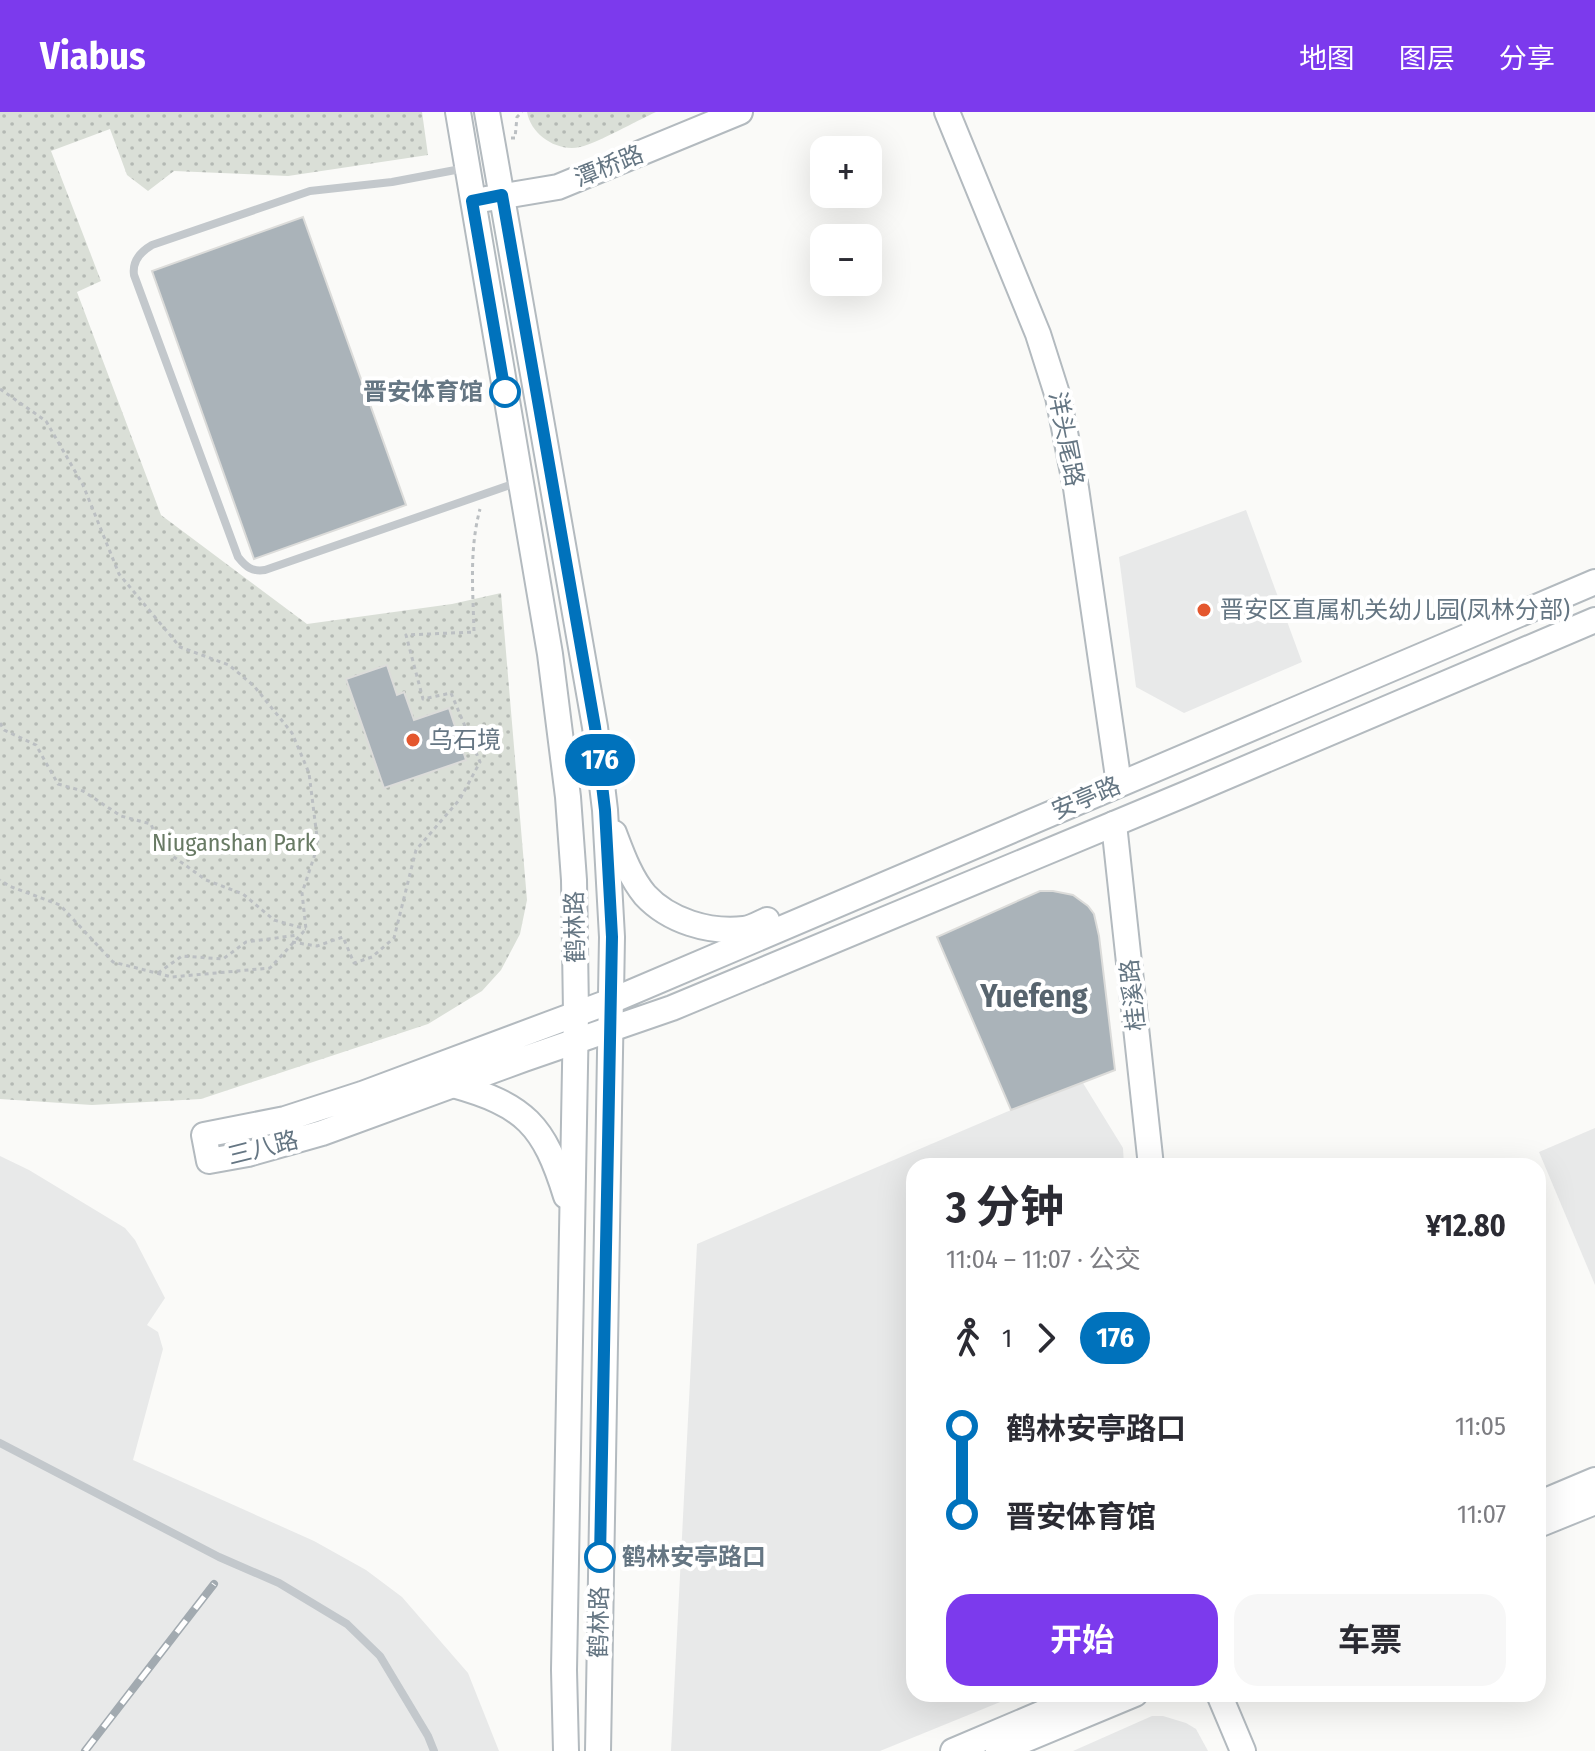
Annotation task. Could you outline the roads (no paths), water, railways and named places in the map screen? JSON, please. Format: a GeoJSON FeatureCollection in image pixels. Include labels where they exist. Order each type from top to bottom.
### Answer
{"type":"FeatureCollection","features":[{"type":"Feature","properties":{"kind":"main road","name":"鹤林路"},"geometry":{"type":"LineString","coordinates":[[458,112],[550,654],[568,797],[574,880],[576,1013],[564,1670],[566,1751]]}},
{"type":"Feature","properties":{"kind":"main road","name":"鹤林路"},"geometry":{"type":"LineString","coordinates":[[487,112],[595,727],[605,810],[612,937],[598,1751]]}},
{"type":"Feature","properties":{"kind":"main road","name":"潭桥路"},"geometry":{"type":"LineString","coordinates":[[472,201],[558,187],[740,112]]}},
{"type":"Feature","properties":{"kind":"main road","name":"洋头尾路"},"geometry":{"type":"LineString","coordinates":[[947,112],[1038,334],[1058,397],[1076,488],[1119,784]]}},
{"type":"Feature","properties":{"kind":"main road","name":"安亭路"},"geometry":{"type":"LineString","coordinates":[[576,1013],[611,1001],[1595,582]]}},
{"type":"Feature","properties":{"kind":"main road","name":"安亭路"},"geometry":{"type":"LineString","coordinates":[[575,1042],[672,1008],[1595,620]]}},
{"type":"Feature","properties":{"kind":"main road"},"geometry":{"type":"LineString","coordinates":[[605,810],[623,856],[646,896],[677,918],[698,926],[747,929],[878,876],[909,874]]}},
{"type":"Feature","properties":{"kind":"main road","name":"桂溪路"},"geometry":{"type":"LineString","coordinates":[[1114,824],[1150,1158]]}},
{"type":"Feature","properties":{"kind":"main road","name":"三八路"},"geometry":{"type":"LineString","coordinates":[[575,1042],[322,1133],[248,1154],[209,1161],[204,1135],[248,1128],[326,1106],[576,1013]]}},
{"type":"Feature","properties":{"kind":"main road"},"geometry":{"type":"LineString","coordinates":[[453,1085],[502,1101],[536,1129],[555,1166],[572,1219]]}},
{"type":"Feature","properties":{"kind":"main road"},"geometry":{"type":"LineString","coordinates":[[1546,1501],[1595,1480]]}},
{"type":"Feature","properties":{"kind":"main road"},"geometry":{"type":"LineString","coordinates":[[1546,1522],[1595,1502]]}},
{"type":"Feature","properties":{"kind":"main road"},"geometry":{"type":"LineString","coordinates":[[953,1751],[1068,1702]]}},
{"type":"Feature","properties":{"kind":"main road"},"geometry":{"type":"LineString","coordinates":[[998,1751],[1116,1702]]}},
{"type":"Feature","properties":{"kind":"main road"},"geometry":{"type":"LineString","coordinates":[[1222,1702],[1243,1751]]}},
{"type":"Feature","properties":{"kind":"lane"},"geometry":{"type":"LineString","coordinates":[[466,168],[392,182],[310,191],[152,245],[140,254],[133,267],[134,275],[238,557],[249,569],[257,572],[265,570],[521,481]]}},
{"type":"Feature","properties":{"kind":"lane"},"geometry":{"type":"LineString","coordinates":[[0,1443],[219,1557],[279,1583],[347,1624],[380,1656],[434,1751]]}},
{"type":"Feature","properties":{"kind":"railway"},"geometry":{"type":"LineString","coordinates":[[85,1751],[214,1584]]}},
{"type":"Feature","properties":{"kind":"place","name":"晋安体育馆"},"geometry":{"type":"Point","coordinates":[505,392]}},
{"type":"Feature","properties":{"kind":"place","name":"晋安区直属机关幼儿园(凤林分部)"},"geometry":{"type":"Point","coordinates":[1204,610]}},
{"type":"Feature","properties":{"kind":"place","name":"乌石境"},"geometry":{"type":"Point","coordinates":[413,740]}},
{"type":"Feature","properties":{"kind":"place","name":"鹤林安亭路口"},"geometry":{"type":"Point","coordinates":[600,1557]}},
{"type":"Feature","properties":{"kind":"district","name":"Yuefeng"},"geometry":{"type":"Point","coordinates":[1034,996]}},
{"type":"Feature","properties":{"kind":"park label","name":"Niuganshan Park"},"geometry":{"type":"Point","coordinates":[234,843]}}]}
